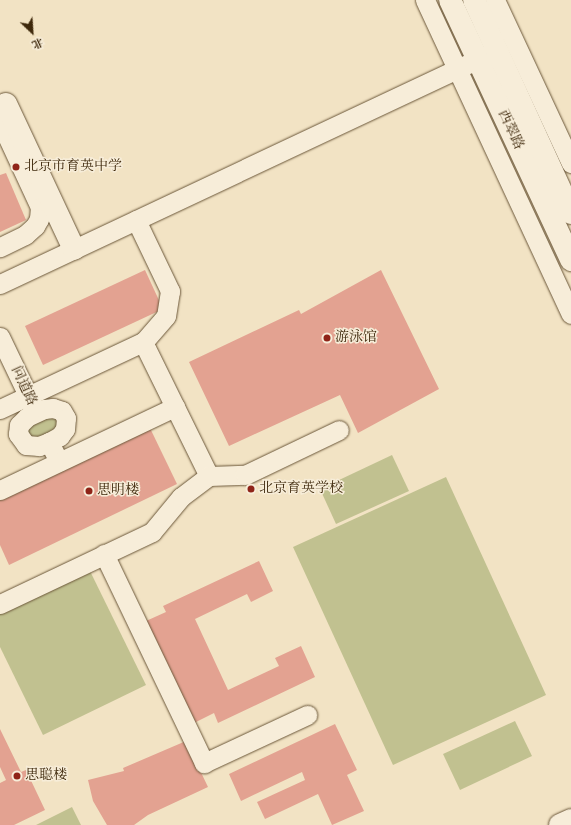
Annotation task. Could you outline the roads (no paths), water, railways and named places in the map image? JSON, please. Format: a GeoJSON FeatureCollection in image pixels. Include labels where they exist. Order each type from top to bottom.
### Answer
{"type":"FeatureCollection","features":[{"type":"Feature","properties":{"kind":"main road","name":"西翠路"},"geometry":{"type":"LineString","coordinates":[[450,0],[571,260]]}},
{"type":"Feature","properties":{"kind":"main road","name":"西翠路"},"geometry":{"type":"LineString","coordinates":[[474,0],[571,213]]}},
{"type":"Feature","properties":{"kind":"main road"},"geometry":{"type":"LineString","coordinates":[[3,113],[74,249]]}},
{"type":"Feature","properties":{"kind":"main road"},"geometry":{"type":"LineString","coordinates":[[560,825],[571,820]]}},
{"type":"Feature","properties":{"kind":"street"},"geometry":{"type":"LineString","coordinates":[[425,0],[571,314]]}},
{"type":"Feature","properties":{"kind":"street"},"geometry":{"type":"LineString","coordinates":[[495,0],[571,163]]}},
{"type":"Feature","properties":{"kind":"street"},"geometry":{"type":"LineString","coordinates":[[0,284],[497,50]]}},
{"type":"Feature","properties":{"kind":"street"},"geometry":{"type":"LineString","coordinates":[[0,247],[25,235],[35,226],[39,219],[40,207],[3,113]]}},
{"type":"Feature","properties":{"kind":"street"},"geometry":{"type":"LineString","coordinates":[[0,409],[143,342],[166,316],[170,291],[136,220]]}},
{"type":"Feature","properties":{"kind":"street","name":"问道路"},"geometry":{"type":"LineString","coordinates":[[0,337],[36,413]]}},
{"type":"Feature","properties":{"kind":"street"},"geometry":{"type":"LineString","coordinates":[[143,342],[209,476]]}},
{"type":"Feature","properties":{"kind":"street"},"geometry":{"type":"LineString","coordinates":[[0,490],[175,407]]}},
{"type":"Feature","properties":{"kind":"street"},"geometry":{"type":"LineString","coordinates":[[53,408],[62,411],[67,424],[65,429],[58,438],[49,442],[39,446],[31,447],[26,445],[18,432],[19,425],[27,417],[36,413],[53,408]]}},
{"type":"Feature","properties":{"kind":"street"},"geometry":{"type":"LineString","coordinates":[[0,604],[152,532],[181,497],[209,476],[245,475],[339,430]]}},
{"type":"Feature","properties":{"kind":"street"},"geometry":{"type":"LineString","coordinates":[[49,442],[59,462]]}},
{"type":"Feature","properties":{"kind":"street"},"geometry":{"type":"LineString","coordinates":[[104,554],[204,763],[307,715]]}},
{"type":"Feature","properties":{"kind":"place","name":"北京市育英中学"},"geometry":{"type":"Point","coordinates":[16,167]}},
{"type":"Feature","properties":{"kind":"place","name":"游泳馆"},"geometry":{"type":"Point","coordinates":[327,338]}},
{"type":"Feature","properties":{"kind":"place","name":"北京育英学校"},"geometry":{"type":"Point","coordinates":[251,489]}},
{"type":"Feature","properties":{"kind":"place","name":"思明楼"},"geometry":{"type":"Point","coordinates":[89,491]}},
{"type":"Feature","properties":{"kind":"place","name":"思聪楼"},"geometry":{"type":"Point","coordinates":[17,776]}}]}
